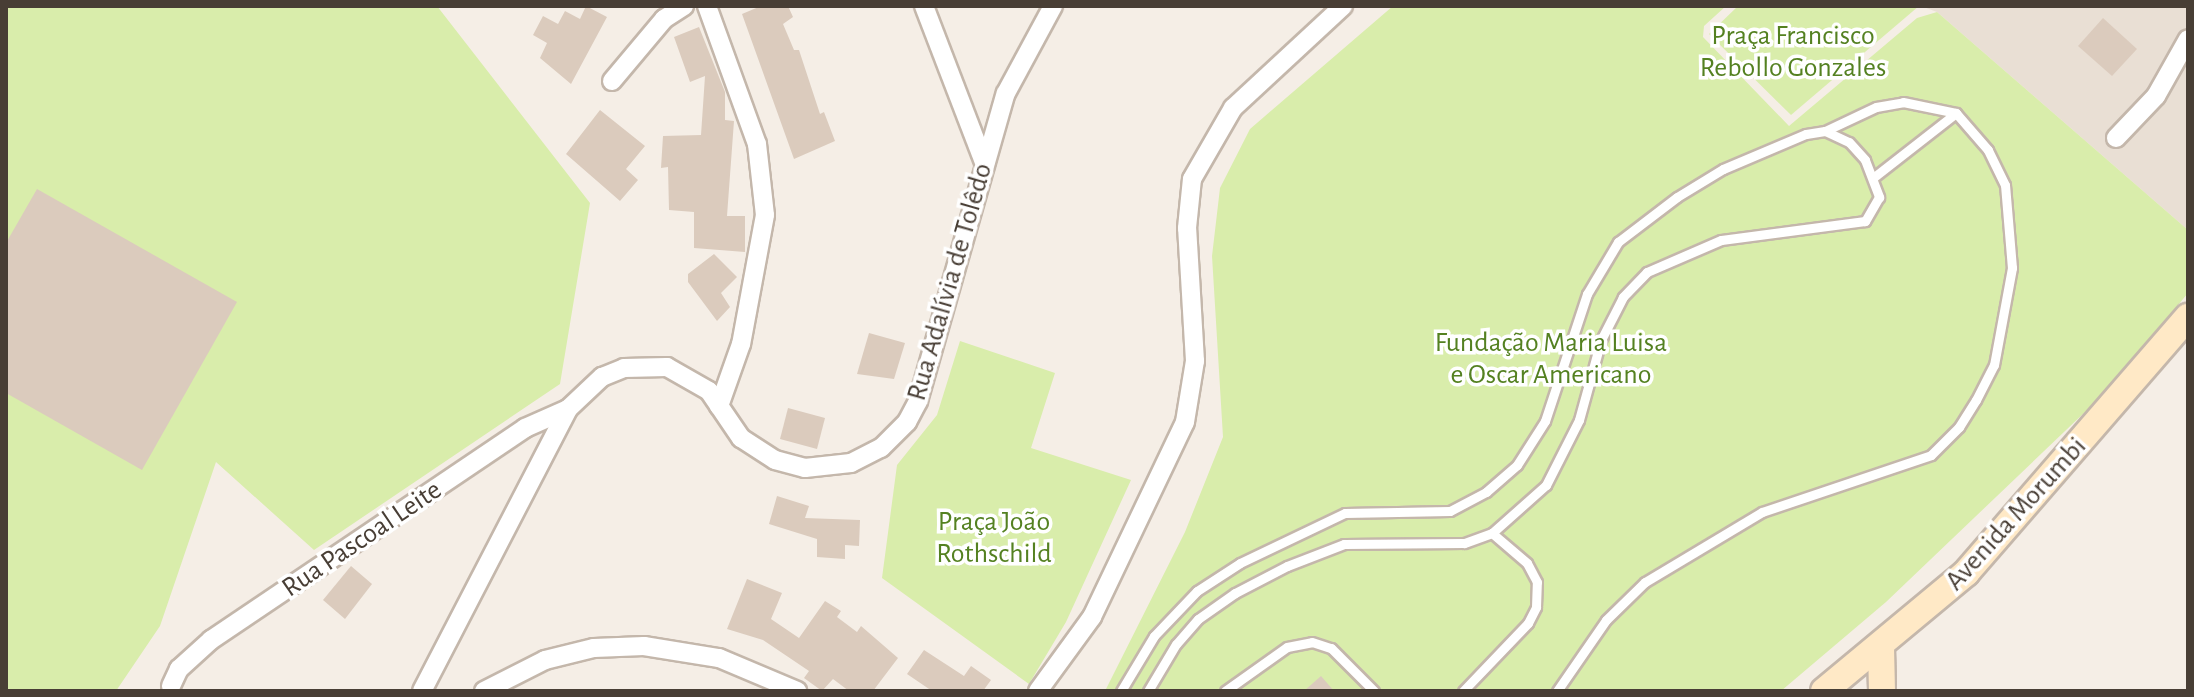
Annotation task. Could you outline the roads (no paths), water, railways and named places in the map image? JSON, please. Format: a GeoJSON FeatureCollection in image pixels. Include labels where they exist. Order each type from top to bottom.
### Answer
{"type":"FeatureCollection","features":[{"type":"Feature","properties":{"kind":"main road","name":"Avenida Morumbi"},"geometry":{"type":"LineString","coordinates":[[1834,683],[1881,647],[1966,573],[2183,333]]}},
{"type":"Feature","properties":{"kind":"main road"},"geometry":{"type":"LineString","coordinates":[[1881,647],[1883,688]]}},
{"type":"Feature","properties":{"kind":"main road"},"geometry":{"type":"LineString","coordinates":[[1834,683],[1865,675],[1883,688]]}},
{"type":"Feature","properties":{"kind":"street"},"geometry":{"type":"LineString","coordinates":[[612,81],[664,19],[684,6]]}},
{"type":"Feature","properties":{"kind":"street"},"geometry":{"type":"LineString","coordinates":[[707,6],[757,144],[765,215],[745,329],[719,406]]}},
{"type":"Feature","properties":{"kind":"street"},"geometry":{"type":"LineString","coordinates":[[924,6],[985,165]]}},
{"type":"Feature","properties":{"kind":"street","name":"Rua Adalívia de Tolêdo"},"geometry":{"type":"LineString","coordinates":[[422,691],[568,409],[602,377],[647,365],[667,367],[697,381],[741,438],[790,464],[824,468],[851,463],[881,448],[918,401],[1017,64],[1053,6]]}},
{"type":"Feature","properties":{"kind":"street"},"geometry":{"type":"LineString","coordinates":[[1038,691],[1092,617],[1185,422],[1195,361],[1187,228],[1192,179],[1233,108],[1343,6]]}},
{"type":"Feature","properties":{"kind":"street"},"geometry":{"type":"LineString","coordinates":[[2116,138],[2156,96],[2188,39]]}},
{"type":"Feature","properties":{"kind":"street","name":"Rua Pascoal Leite"},"geometry":{"type":"LineString","coordinates":[[170,689],[179,669],[211,640],[525,428],[568,409]]}},
{"type":"Feature","properties":{"kind":"street"},"geometry":{"type":"LineString","coordinates":[[484,691],[545,660],[594,648],[644,646],[719,658],[797,691]]}},
{"type":"Feature","properties":{"kind":"lane"},"geometry":{"type":"LineString","coordinates":[[1121,691],[1154,636],[1197,591],[1240,563],[1345,513],[1450,511],[1486,492],[1517,465],[1545,421],[1587,294],[1618,242],[1723,169],[1825,131],[1876,107],[1903,102],[1956,113],[1988,150],[2005,185],[2012,226],[2012,268],[1994,365],[1959,427],[1931,455],[1762,512],[1645,582],[1606,620],[1557,691]]}},
{"type":"Feature","properties":{"kind":"lane"},"geometry":{"type":"LineString","coordinates":[[1874,177],[1956,113]]}},
{"type":"Feature","properties":{"kind":"lane"},"geometry":{"type":"LineString","coordinates":[[1148,691],[1176,644],[1198,619],[1287,566],[1344,544],[1464,543],[1492,533],[1546,485],[1579,420],[1601,340],[1623,297],[1647,272],[1721,240],[1865,221],[1879,197],[1874,177],[1849,142],[1825,131]]}},
{"type":"Feature","properties":{"kind":"lane"},"geometry":{"type":"LineString","coordinates":[[1463,691],[1528,623],[1536,607],[1537,582],[1527,563],[1492,533]]}},
{"type":"Feature","properties":{"kind":"lane"},"geometry":{"type":"LineString","coordinates":[[1225,691],[1287,647],[1312,642],[1331,648],[1374,691]]}},
{"type":"Feature","properties":{"kind":"park label","name":"Praça Francisco Rebollo Gonzales"},"geometry":{"type":"Point","coordinates":[1793,52]}},
{"type":"Feature","properties":{"kind":"park label","name":"Fundação Maria Luisa e Oscar Americano"},"geometry":{"type":"Point","coordinates":[1551,359]}},
{"type":"Feature","properties":{"kind":"park label","name":"Praça João Rothschild"},"geometry":{"type":"Point","coordinates":[994,538]}}]}
